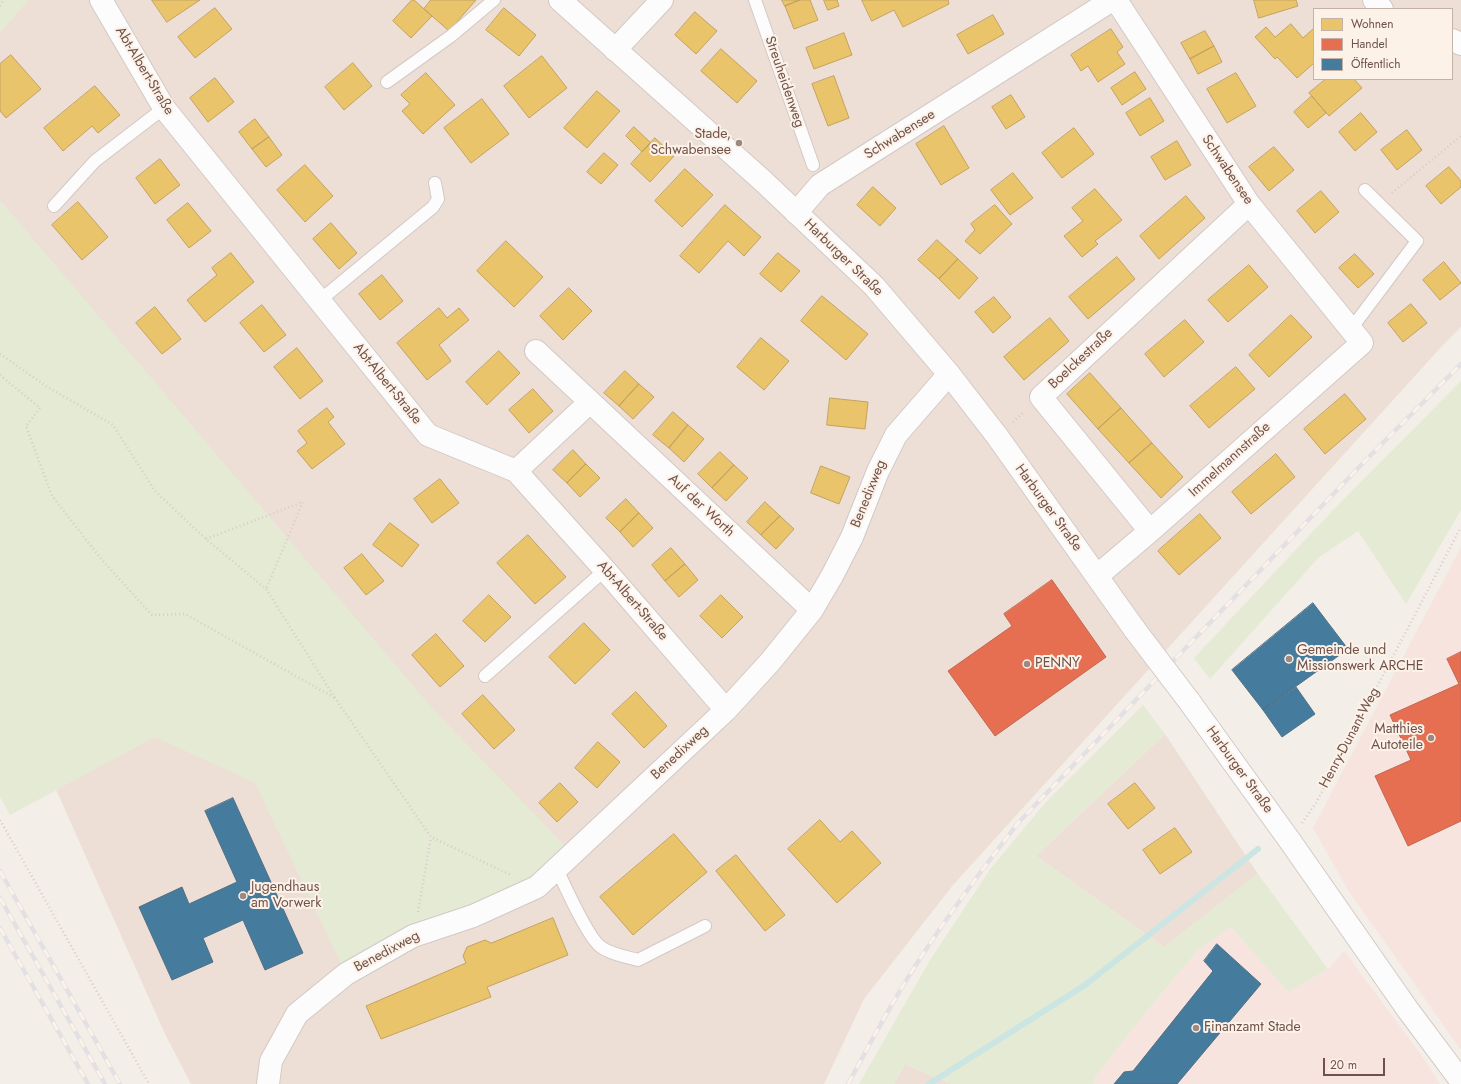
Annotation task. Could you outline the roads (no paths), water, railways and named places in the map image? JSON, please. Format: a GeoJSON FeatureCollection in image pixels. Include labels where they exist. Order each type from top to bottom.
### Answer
{"type":"FeatureCollection","features":[{"type":"Feature","properties":{"kind":"street","name":"Abt-Albert-Straße"},"geometry":{"type":"LineString","coordinates":[[101,0],[164,108],[428,435],[516,471],[605,570],[726,710]]}},
{"type":"Feature","properties":{"kind":"street","name":"Harburger Straße"},"geometry":{"type":"LineString","coordinates":[[560,0],[732,152],[874,286],[949,374],[997,436],[1135,630],[1189,701],[1290,841],[1408,1010],[1461,1081]]}},
{"type":"Feature","properties":{"kind":"street"},"geometry":{"type":"LineString","coordinates":[[615,50],[662,0]]}},
{"type":"Feature","properties":{"kind":"street","name":"Schwabensee"},"geometry":{"type":"LineString","coordinates":[[796,213],[820,185],[1112,0]]}},
{"type":"Feature","properties":{"kind":"street","name":"Schwabensee"},"geometry":{"type":"LineString","coordinates":[[1116,0],[1249,204],[1357,336]]}},
{"type":"Feature","properties":{"kind":"street"},"geometry":{"type":"LineString","coordinates":[[1374,0],[1381,8]]}},
{"type":"Feature","properties":{"kind":"street","name":"Boelckestraße"},"geometry":{"type":"LineString","coordinates":[[1150,531],[1041,397],[1249,204]]}},
{"type":"Feature","properties":{"kind":"street","name":"Immelmannstraße"},"geometry":{"type":"LineString","coordinates":[[1097,576],[1150,531],[1357,336]]}},
{"type":"Feature","properties":{"kind":"street","name":"Auf der Worth"},"geometry":{"type":"LineString","coordinates":[[536,351],[812,610]]}},
{"type":"Feature","properties":{"kind":"street","name":"Benedixweg"},"geometry":{"type":"LineString","coordinates":[[268,1084],[271,1061],[297,1014],[346,974],[413,936],[473,916],[537,887],[726,710],[770,662],[812,610],[832,576],[852,537],[878,471],[896,434],[949,374]]}},
{"type":"Feature","properties":{"kind":"street"},"geometry":{"type":"LineString","coordinates":[[516,471],[590,402]]}},
{"type":"Feature","properties":{"kind":"lane"},"geometry":{"type":"LineString","coordinates":[[388,82],[451,36],[494,0]]}},
{"type":"Feature","properties":{"kind":"lane","name":"Streuheidenweg"},"geometry":{"type":"LineString","coordinates":[[755,0],[813,165]]}},
{"type":"Feature","properties":{"kind":"lane"},"geometry":{"type":"LineString","coordinates":[[54,206],[95,161],[164,108]]}},
{"type":"Feature","properties":{"kind":"lane"},"geometry":{"type":"LineString","coordinates":[[319,301],[433,207],[438,198],[435,183]]}},
{"type":"Feature","properties":{"kind":"lane"},"geometry":{"type":"LineString","coordinates":[[1357,336],[1417,241],[1366,190]]}},
{"type":"Feature","properties":{"kind":"lane"},"geometry":{"type":"LineString","coordinates":[[485,676],[605,570]]}},
{"type":"Feature","properties":{"kind":"lane"},"geometry":{"type":"LineString","coordinates":[[557,869],[589,932],[600,947],[618,955],[638,960],[705,926]]}},
{"type":"Feature","properties":{"kind":"waterway"},"geometry":{"type":"LineString","coordinates":[[929,1084],[1085,985],[1258,849]]}},
{"type":"Feature","properties":{"kind":"railway"},"geometry":{"type":"LineString","coordinates":[[848,1084],[907,979],[965,893],[1018,823],[1364,462],[1461,364]]}},
{"type":"Feature","properties":{"kind":"railway"},"geometry":{"type":"LineString","coordinates":[[0,871],[120,1084]]}},
{"type":"Feature","properties":{"kind":"railway"},"geometry":{"type":"LineString","coordinates":[[0,898],[105,1084]]}},
{"type":"Feature","properties":{"kind":"railway"},"geometry":{"type":"LineString","coordinates":[[0,928],[88,1084]]}},
{"type":"Feature","properties":{"kind":"place","name":"Stade, Schwabensee"},"geometry":{"type":"Point","coordinates":[739,143]}},
{"type":"Feature","properties":{"kind":"place","name":"Gemeinde und Missionswerk ARCHE"},"geometry":{"type":"Point","coordinates":[1289,659]}},
{"type":"Feature","properties":{"kind":"place","name":"PENNY"},"geometry":{"type":"Point","coordinates":[1027,664]}},
{"type":"Feature","properties":{"kind":"place","name":"Matthies Autoteile"},"geometry":{"type":"Point","coordinates":[1431,738]}},
{"type":"Feature","properties":{"kind":"place","name":"Jugendhaus am Vorwerk"},"geometry":{"type":"Point","coordinates":[243,896]}},
{"type":"Feature","properties":{"kind":"place","name":"Finanzamt Stade"},"geometry":{"type":"Point","coordinates":[1196,1028]}}]}
